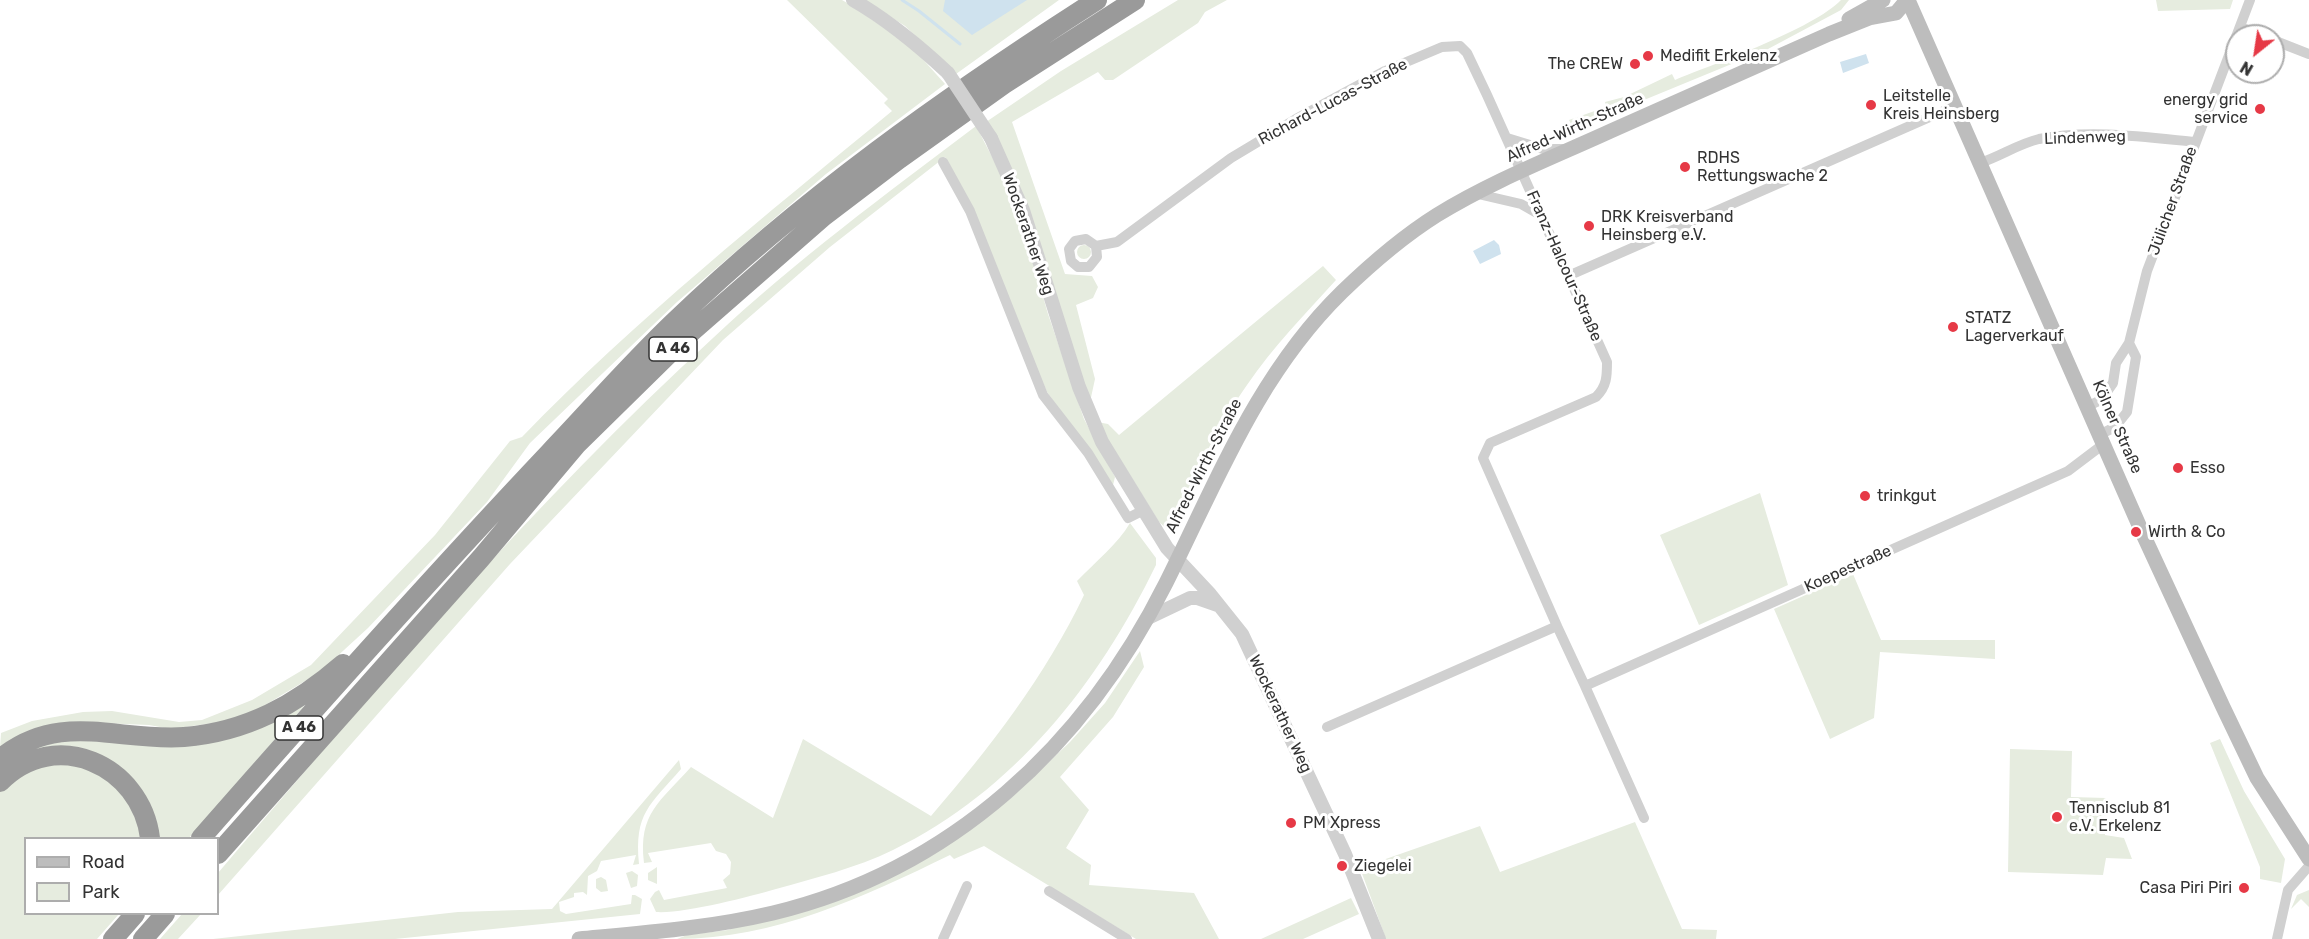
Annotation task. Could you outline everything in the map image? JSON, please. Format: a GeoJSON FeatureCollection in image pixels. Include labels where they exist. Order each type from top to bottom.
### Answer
{"type":"FeatureCollection","features":[{"type":"Feature","properties":{"kind":"highway","name":"A 46"},"geometry":{"type":"LineString","coordinates":[[202,837],[397,617],[673,323],[808,203],[892,137],[992,67],[1097,0]]}},
{"type":"Feature","properties":{"kind":"highway","name":"A 46"},"geometry":{"type":"LineString","coordinates":[[219,853],[481,558],[577,444],[689,334],[824,216],[890,166],[1004,84],[1135,0]]}},
{"type":"Feature","properties":{"kind":"highway"},"geometry":{"type":"LineString","coordinates":[[0,759],[27,742],[63,731],[84,730],[182,737],[217,733],[251,724],[300,697],[397,617]]}},
{"type":"Feature","properties":{"kind":"highway"},"geometry":{"type":"LineString","coordinates":[[0,782],[21,767],[43,758],[71,757],[93,762],[121,777],[132,790],[145,814],[150,837]]}},
{"type":"Feature","properties":{"kind":"highway"},"geometry":{"type":"LineString","coordinates":[[112,939],[125,915]]}},
{"type":"Feature","properties":{"kind":"highway"},"geometry":{"type":"LineString","coordinates":[[112,939],[134,915]]}},
{"type":"Feature","properties":{"kind":"highway"},"geometry":{"type":"LineString","coordinates":[[143,939],[164,915]]}},
{"type":"Feature","properties":{"kind":"main road","name":"Alfred-Wirth-Straße"},"geometry":{"type":"LineString","coordinates":[[1829,34],[1869,4],[1883,0]]}},
{"type":"Feature","properties":{"kind":"main road","name":"Alfred-Wirth-Straße"},"geometry":{"type":"LineString","coordinates":[[588,939],[653,935],[804,904],[866,880],[936,844],[976,817],[1042,761],[1098,696],[1148,618],[1251,411],[1305,333],[1341,294],[1387,252],[1441,213],[1521,171],[1829,34],[1869,18],[1896,13],[1908,0]]}},
{"type":"Feature","properties":{"kind":"main road","name":"Kölner Straße"},"geometry":{"type":"LineString","coordinates":[[1908,0],[2103,438],[2145,538],[2257,778],[2309,859]]}},
{"type":"Feature","properties":{"kind":"street","name":"Wockerather Weg"},"geometry":{"type":"LineString","coordinates":[[853,0],[879,15],[914,41],[948,73],[991,138],[1023,210],[1092,419],[1142,511],[1176,560],[1242,634],[1345,854],[1379,939]]}},
{"type":"Feature","properties":{"kind":"street","name":"Jülicher Straße"},"geometry":{"type":"LineString","coordinates":[[2241,24],[2250,0]]}},
{"type":"Feature","properties":{"kind":"street"},"geometry":{"type":"LineString","coordinates":[[2285,45],[2309,54]]}},
{"type":"Feature","properties":{"kind":"street","name":"Richard-Lucas-Straße"},"geometry":{"type":"LineString","coordinates":[[1096,246],[1117,242],[1232,158],[1296,119],[1385,71],[1442,47],[1460,46],[1467,53],[1521,171]]}},
{"type":"Feature","properties":{"kind":"street","name":"Jülicher Straße"},"geometry":{"type":"LineString","coordinates":[[2088,406],[2108,394],[2113,383],[2116,363],[2128,344],[2147,271],[2225,65]]}},
{"type":"Feature","properties":{"kind":"street"},"geometry":{"type":"LineString","coordinates":[[1568,276],[1955,106]]}},
{"type":"Feature","properties":{"kind":"street","name":"Lindenweg"},"geometry":{"type":"LineString","coordinates":[[1980,162],[1994,158],[2004,150],[2040,139],[2142,136],[2195,142]]}},
{"type":"Feature","properties":{"kind":"street"},"geometry":{"type":"LineString","coordinates":[[1507,138],[1544,150],[1570,149]]}},
{"type":"Feature","properties":{"kind":"street"},"geometry":{"type":"LineString","coordinates":[[943,162],[970,211],[1043,395],[1088,453],[1128,518],[1142,511]]}},
{"type":"Feature","properties":{"kind":"street","name":"Franz-Halcour-Straße"},"geometry":{"type":"LineString","coordinates":[[1521,171],[1606,362],[1607,378],[1604,389],[1596,397],[1490,444],[1483,458],[1557,626]]}},
{"type":"Feature","properties":{"kind":"street"},"geometry":{"type":"LineString","coordinates":[[1478,194],[1521,204],[1542,216]]}},
{"type":"Feature","properties":{"kind":"street","name":"Jülicher Straße"},"geometry":{"type":"LineString","coordinates":[[2103,438],[2127,412],[2136,357],[2128,344]]}},
{"type":"Feature","properties":{"kind":"street","name":"Koepestraße"},"geometry":{"type":"LineString","coordinates":[[1585,686],[2068,471],[2103,438]]}},
{"type":"Feature","properties":{"kind":"street"},"geometry":{"type":"LineString","coordinates":[[1148,618],[1190,598],[1197,597],[1220,607]]}},
{"type":"Feature","properties":{"kind":"street"},"geometry":{"type":"LineString","coordinates":[[1327,727],[1557,626],[1644,818]]}},
{"type":"Feature","properties":{"kind":"street"},"geometry":{"type":"LineString","coordinates":[[2277,939],[2288,890],[2309,866]]}},
{"type":"Feature","properties":{"kind":"street"},"geometry":{"type":"LineString","coordinates":[[943,939],[967,886]]}},
{"type":"Feature","properties":{"kind":"street"},"geometry":{"type":"LineString","coordinates":[[1049,891],[1126,939]]}},
{"type":"Feature","properties":{"kind":"green space"},"geometry":{"type":"Polygon","coordinates":[[[787,0],[842,0],[911,46],[945,84],[826,174],[677,302],[530,443],[487,502],[368,628],[320,672],[242,719],[171,729],[149,725],[98,723],[50,725],[30,730],[0,748],[1,733],[32,721],[83,712],[112,711],[179,722],[202,720],[252,700],[311,665],[435,535],[510,441],[522,437],[565,393],[656,310],[749,229],[892,111],[884,103],[888,99],[787,0]]]}},
{"type":"Feature","properties":{"kind":"green space"},"geometry":{"type":"Polygon","coordinates":[[[864,0],[1059,0],[956,74],[905,26],[864,0]]]}},
{"type":"Feature","properties":{"kind":"green space"},"geometry":{"type":"Polygon","coordinates":[[[1178,0],[1227,0],[1205,12],[1198,23],[1113,80],[1105,80],[1098,72],[1012,122],[1065,274],[1092,276],[1098,287],[1093,298],[1076,305],[1095,379],[1090,402],[986,122],[1061,71],[1178,0]]]}},
{"type":"Feature","properties":{"kind":"green space"},"geometry":{"type":"Polygon","coordinates":[[[1841,0],[1849,0],[1841,10],[1768,49],[1627,107],[1572,126],[1569,120],[1606,107],[1605,102],[1624,97],[1672,74],[1675,80],[1787,34],[1828,11],[1841,0]]]}},
{"type":"Feature","properties":{"kind":"green space"},"geometry":{"type":"Polygon","coordinates":[[[2156,0],[2233,0],[2230,9],[2158,11],[2156,0]]]}},
{"type":"Feature","properties":{"kind":"green space"},"geometry":{"type":"Polygon","coordinates":[[[976,126],[1015,201],[1048,314],[1084,419],[1115,477],[1113,485],[1047,392],[945,157],[830,247],[723,340],[510,564],[219,894],[219,872],[397,666],[519,531],[582,465],[713,338],[776,282],[976,126]]]}},
{"type":"Feature","properties":{"kind":"green space"},"geometry":{"type":"Polygon","coordinates":[[[1084,245],[1089,247],[1091,252],[1089,257],[1084,259],[1079,257],[1077,252],[1079,247],[1084,245]]]}},
{"type":"Feature","properties":{"kind":"green space"},"geometry":{"type":"Polygon","coordinates":[[[1323,266],[1336,280],[1278,344],[1247,385],[1216,437],[1174,529],[1167,529],[1159,522],[1097,422],[1108,424],[1119,435],[1323,266]]]}},
{"type":"Feature","properties":{"kind":"green space"},"geometry":{"type":"Polygon","coordinates":[[[1760,493],[1788,585],[1699,625],[1660,535],[1760,493]]]}},
{"type":"Feature","properties":{"kind":"green space"},"geometry":{"type":"Polygon","coordinates":[[[1130,523],[1156,558],[1156,565],[1133,609],[1079,692],[1048,730],[1014,765],[977,797],[937,826],[865,862],[820,877],[733,900],[698,908],[656,912],[650,899],[659,890],[664,900],[727,888],[723,880],[730,874],[731,862],[726,854],[716,851],[711,843],[648,853],[652,862],[644,863],[644,832],[648,820],[661,800],[691,767],[773,818],[803,739],[931,816],[995,738],[1052,654],[1084,595],[1077,581],[1113,546],[1130,523]]]}},
{"type":"Feature","properties":{"kind":"green space"},"geometry":{"type":"Polygon","coordinates":[[[1853,574],[1881,640],[1995,640],[1995,659],[1880,652],[1874,718],[1830,739],[1774,609],[1853,574]]]}},
{"type":"Feature","properties":{"kind":"green space"},"geometry":{"type":"Polygon","coordinates":[[[1140,651],[1144,667],[1113,717],[1060,777],[1089,810],[1066,848],[1091,865],[1089,885],[1194,893],[1219,939],[1136,939],[984,846],[954,859],[950,855],[885,886],[818,913],[748,932],[677,939],[687,935],[728,930],[944,847],[1010,799],[1070,742],[1105,703],[1140,651]]]}},
{"type":"Feature","properties":{"kind":"green space"},"geometry":{"type":"Polygon","coordinates":[[[311,698],[190,837],[155,837],[148,809],[70,753],[0,778],[0,766],[51,737],[153,744],[311,698]]]}},
{"type":"Feature","properties":{"kind":"green space"},"geometry":{"type":"Polygon","coordinates":[[[2220,739],[2244,791],[2285,859],[2281,883],[2260,879],[2260,867],[2210,743],[2220,739]]]}},
{"type":"Feature","properties":{"kind":"green space","name":"Tennisclub 81 e.V. Erkelenz"},"geometry":{"type":"Polygon","coordinates":[[[2010,749],[2072,751],[2071,797],[2106,798],[2105,835],[2124,838],[2132,859],[2106,858],[2103,875],[2008,872],[2010,749]]]}},
{"type":"Feature","properties":{"kind":"green space"},"geometry":{"type":"Polygon","coordinates":[[[679,760],[681,769],[653,801],[642,821],[638,847],[639,864],[633,865],[636,855],[601,861],[597,871],[588,876],[587,895],[583,892],[574,893],[574,897],[559,902],[560,911],[566,914],[631,904],[632,895],[635,895],[642,899],[640,914],[395,939],[213,939],[458,912],[552,909],[679,760]]]}},
{"type":"Feature","properties":{"kind":"green space"},"geometry":{"type":"Polygon","coordinates":[[[49,763],[67,763],[102,773],[135,806],[144,837],[24,837],[24,915],[118,915],[97,939],[0,939],[0,792],[18,775],[49,763]]]}},
{"type":"Feature","properties":{"kind":"green space"},"geometry":{"type":"Polygon","coordinates":[[[1635,822],[1682,929],[1717,930],[1716,939],[1386,939],[1360,868],[1480,826],[1500,872],[1635,822]]]}},
{"type":"Feature","properties":{"kind":"green space"},"geometry":{"type":"Polygon","coordinates":[[[657,867],[657,884],[648,880],[648,873],[657,867]]]}},
{"type":"Feature","properties":{"kind":"green space"},"geometry":{"type":"Polygon","coordinates":[[[632,871],[638,875],[637,886],[631,888],[626,873],[632,871]]]}},
{"type":"Feature","properties":{"kind":"green space"},"geometry":{"type":"Polygon","coordinates":[[[601,877],[606,880],[608,891],[601,892],[596,888],[596,879],[601,877]]]}},
{"type":"Feature","properties":{"kind":"green space"},"geometry":{"type":"Polygon","coordinates":[[[2309,890],[2309,907],[2301,899],[2291,909],[2297,895],[2309,890]]]}},
{"type":"Feature","properties":{"kind":"green space"},"geometry":{"type":"Polygon","coordinates":[[[1351,898],[1359,914],[1303,939],[1261,939],[1351,898]]]}},
{"type":"Feature","properties":{"kind":"green space"},"geometry":{"type":"Polygon","coordinates":[[[181,915],[200,915],[178,939],[160,939],[181,915]]]}},
{"type":"Feature","properties":{"kind":"water"},"geometry":{"type":"Polygon","coordinates":[[[945,0],[1027,0],[972,35],[943,11],[945,0]]]}},
{"type":"Feature","properties":{"kind":"water"},"geometry":{"type":"Polygon","coordinates":[[[1866,54],[1869,63],[1843,73],[1840,62],[1866,54]]]}},
{"type":"Feature","properties":{"kind":"water"},"geometry":{"type":"Polygon","coordinates":[[[1494,240],[1499,245],[1501,254],[1480,264],[1473,251],[1494,240]]]}},
{"type":"Feature","properties":{"kind":"waterway"},"geometry":{"type":"LineString","coordinates":[[902,0],[960,44]]}},
{"type":"Feature","properties":{"kind":"place","name":"Medifit Erkelenz"},"geometry":{"type":"Point","coordinates":[1648,56]}},
{"type":"Feature","properties":{"kind":"place","name":"The CREW"},"geometry":{"type":"Point","coordinates":[1635,64]}},
{"type":"Feature","properties":{"kind":"place","name":"Leitstelle Kreis Heinsberg"},"geometry":{"type":"Point","coordinates":[1871,105]}},
{"type":"Feature","properties":{"kind":"place","name":"energy grid service"},"geometry":{"type":"Point","coordinates":[2260,109]}},
{"type":"Feature","properties":{"kind":"place","name":"RDHS Rettungswache 2"},"geometry":{"type":"Point","coordinates":[1685,167]}},
{"type":"Feature","properties":{"kind":"place","name":"DRK Kreisverband Heinsberg e.V."},"geometry":{"type":"Point","coordinates":[1589,226]}},
{"type":"Feature","properties":{"kind":"place","name":"STATZ Lagerverkauf"},"geometry":{"type":"Point","coordinates":[1953,327]}},
{"type":"Feature","properties":{"kind":"place","name":"Esso"},"geometry":{"type":"Point","coordinates":[2178,468]}},
{"type":"Feature","properties":{"kind":"place","name":"trinkgut"},"geometry":{"type":"Point","coordinates":[1865,496]}},
{"type":"Feature","properties":{"kind":"place","name":"Wirth & Co"},"geometry":{"type":"Point","coordinates":[2136,532]}},
{"type":"Feature","properties":{"kind":"place","name":"Tennisclub 81 e.V. Erkelenz"},"geometry":{"type":"Point","coordinates":[2057,817]}},
{"type":"Feature","properties":{"kind":"place","name":"PM Xpress"},"geometry":{"type":"Point","coordinates":[1291,823]}},
{"type":"Feature","properties":{"kind":"place","name":"Ziegelei"},"geometry":{"type":"Point","coordinates":[1342,866]}},
{"type":"Feature","properties":{"kind":"place","name":"Casa Piri Piri"},"geometry":{"type":"Point","coordinates":[2244,888]}}]}
